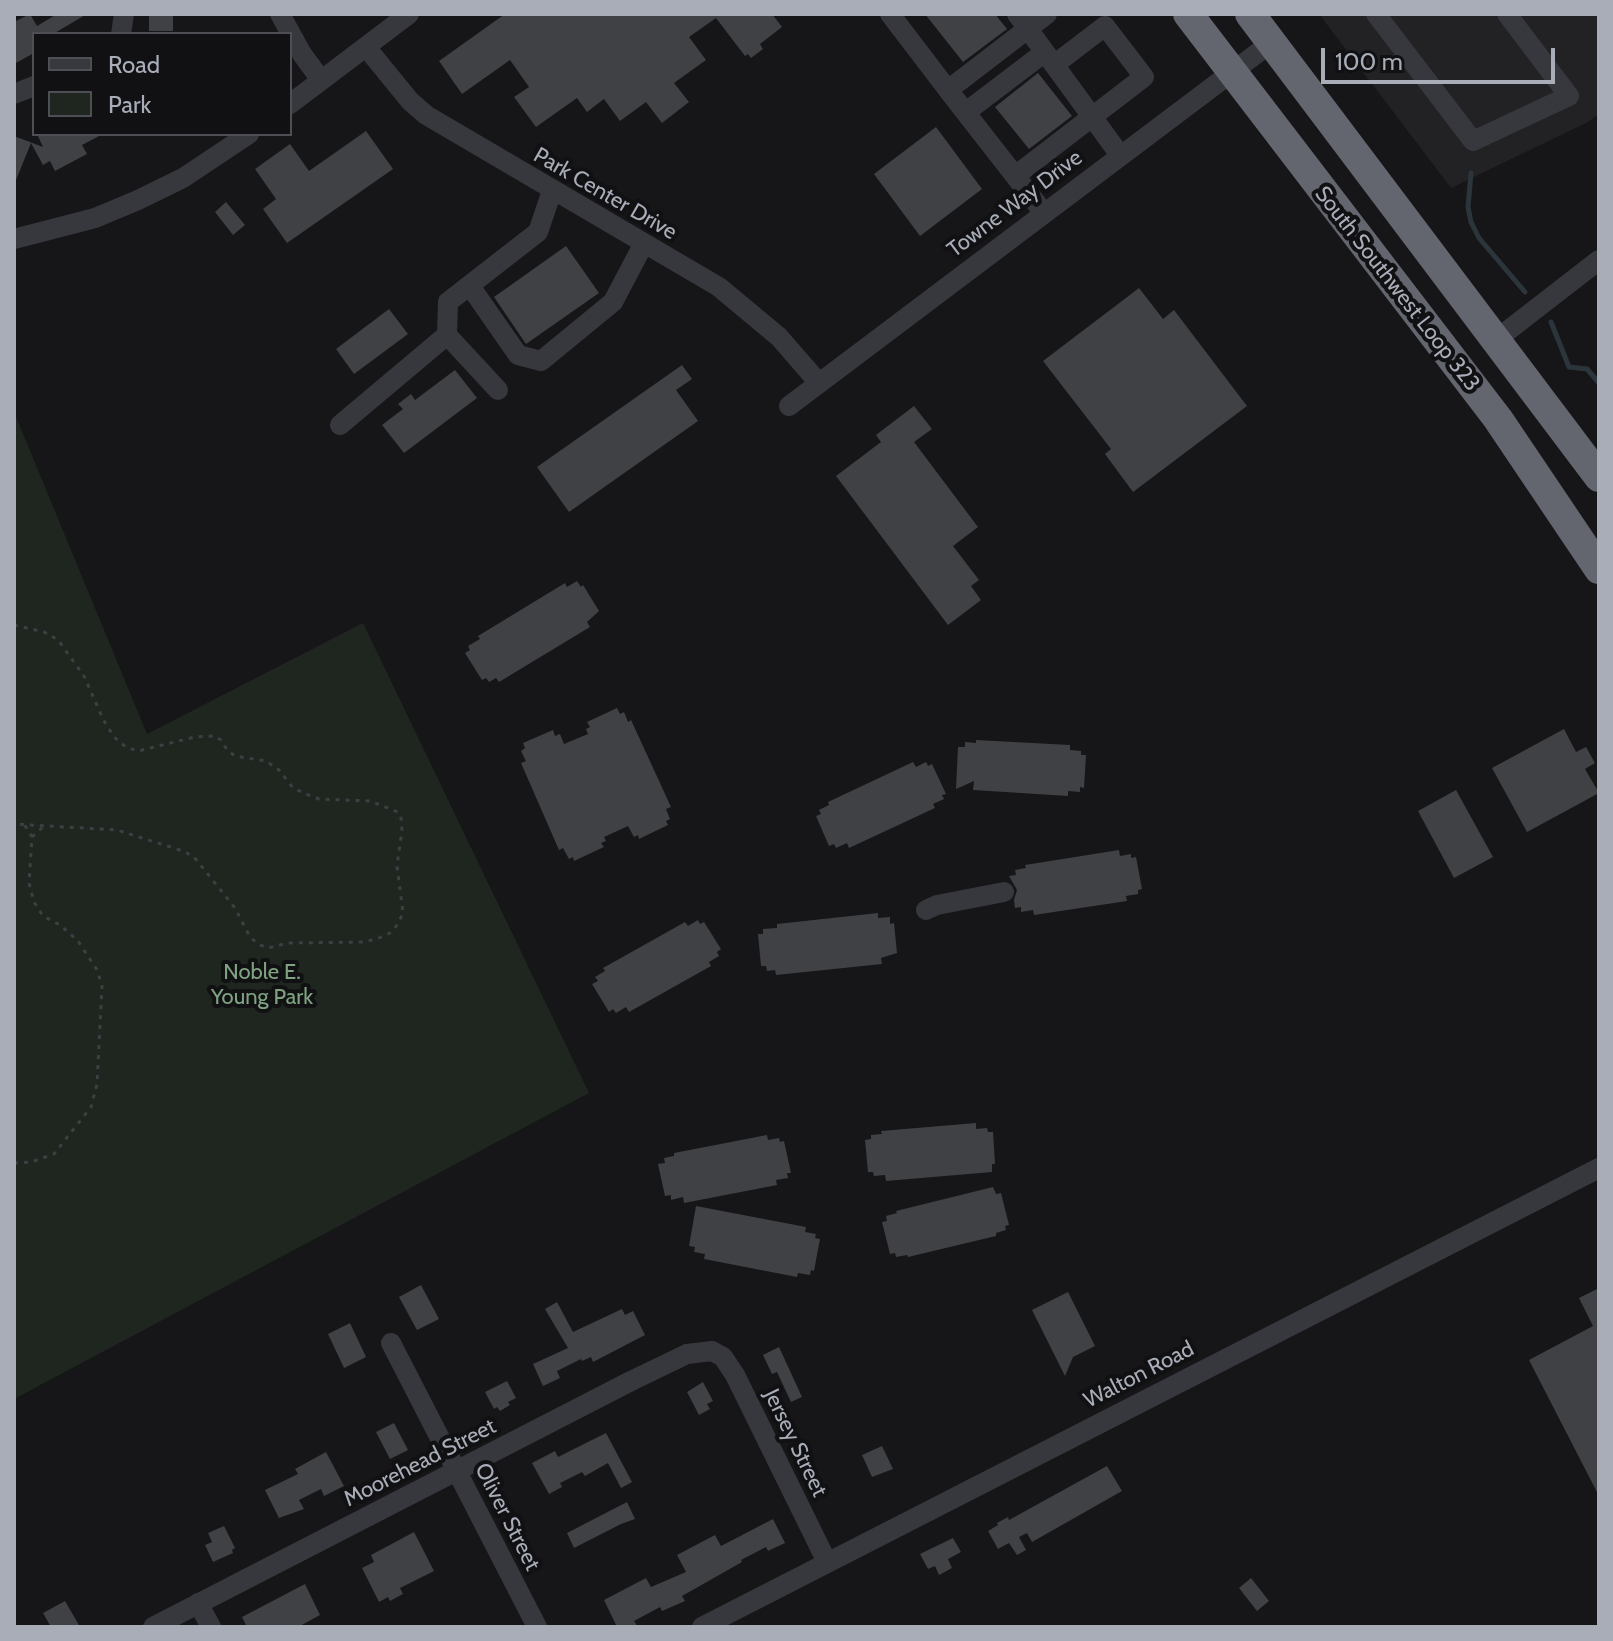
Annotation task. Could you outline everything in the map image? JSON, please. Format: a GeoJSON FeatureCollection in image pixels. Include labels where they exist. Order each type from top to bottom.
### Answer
{"type":"FeatureCollection","features":[{"type":"Feature","properties":{"kind":"highway","name":"South Southwest Loop 323"},"geometry":{"type":"LineString","coordinates":[[1188,14],[1498,419],[1599,569]]}},
{"type":"Feature","properties":{"kind":"highway"},"geometry":{"type":"LineString","coordinates":[[1250,14],[1599,477]]}},
{"type":"Feature","properties":{"kind":"street"},"geometry":{"type":"LineString","coordinates":[[280,14],[290,32]]}},
{"type":"Feature","properties":{"kind":"street"},"geometry":{"type":"LineString","coordinates":[[292,102],[409,14]]}},
{"type":"Feature","properties":{"kind":"street"},"geometry":{"type":"LineString","coordinates":[[890,14],[1044,213]]}},
{"type":"Feature","properties":{"kind":"street"},"geometry":{"type":"LineString","coordinates":[[948,90],[1022,21],[1047,14]]}},
{"type":"Feature","properties":{"kind":"street"},"geometry":{"type":"LineString","coordinates":[[1376,14],[1473,141],[1569,96],[1507,14]]}},
{"type":"Feature","properties":{"kind":"street"},"geometry":{"type":"LineString","coordinates":[[966,112],[1113,20],[1144,77],[1015,176]]}},
{"type":"Feature","properties":{"kind":"street"},"geometry":{"type":"LineString","coordinates":[[1022,21],[1120,155]]}},
{"type":"Feature","properties":{"kind":"street"},"geometry":{"type":"LineString","coordinates":[[292,36],[321,80]]}},
{"type":"Feature","properties":{"kind":"street","name":"Towne Way Drive"},"geometry":{"type":"LineString","coordinates":[[789,406],[1272,42]]}},
{"type":"Feature","properties":{"kind":"street","name":"Park Center Drive"},"geometry":{"type":"LineString","coordinates":[[366,47],[418,109],[643,245],[719,287],[779,337],[819,383]]}},
{"type":"Feature","properties":{"kind":"street"},"geometry":{"type":"LineString","coordinates":[[14,239],[95,218],[138,200],[183,178],[246,136]]}},
{"type":"Feature","properties":{"kind":"street"},"geometry":{"type":"LineString","coordinates":[[498,390],[447,335],[448,302],[538,232],[552,191]]}},
{"type":"Feature","properties":{"kind":"street"},"geometry":{"type":"LineString","coordinates":[[470,286],[518,355],[541,361],[613,302],[643,245]]}},
{"type":"Feature","properties":{"kind":"street"},"geometry":{"type":"LineString","coordinates":[[1497,339],[1599,260]]}},
{"type":"Feature","properties":{"kind":"street"},"geometry":{"type":"LineString","coordinates":[[340,425],[447,335]]}},
{"type":"Feature","properties":{"kind":"street"},"geometry":{"type":"LineString","coordinates":[[926,910],[1004,892]]}},
{"type":"Feature","properties":{"kind":"street","name":"Walton Road"},"geometry":{"type":"LineString","coordinates":[[702,1627],[1599,1168]]}},
{"type":"Feature","properties":{"kind":"street","name":"Oliver Street"},"geometry":{"type":"LineString","coordinates":[[391,1343],[537,1627]]}},
{"type":"Feature","properties":{"kind":"street","name":"Jersey Street"},"geometry":{"type":"LineString","coordinates":[[712,1351],[723,1357],[735,1375],[827,1562]]}},
{"type":"Feature","properties":{"kind":"street","name":"Moorehead Street"},"geometry":{"type":"LineString","coordinates":[[153,1627],[687,1354],[712,1351]]}},
{"type":"Feature","properties":{"kind":"street"},"geometry":{"type":"LineString","coordinates":[[198,1603],[211,1627]]}},
{"type":"Feature","properties":{"kind":"path"},"geometry":{"type":"LineString","coordinates":[[14,625],[44,632],[58,640],[84,676],[109,728],[126,747],[138,751],[195,737],[214,736],[235,756],[266,761],[279,770],[293,788],[306,794],[319,799],[370,801],[398,812],[402,830],[397,866],[403,913],[390,933],[377,939],[288,943],[268,948],[250,937],[235,908],[194,857],[183,851],[117,830],[14,824]]}},
{"type":"Feature","properties":{"kind":"path"},"geometry":{"type":"LineString","coordinates":[[14,1163],[45,1158],[65,1143],[91,1107],[98,1070],[102,986],[97,970],[78,941],[60,925],[43,916],[34,902],[29,883],[32,837],[24,824]]}},
{"type":"Feature","properties":{"kind":"path"},"geometry":{"type":"LineString","coordinates":[[32,837],[44,826]]}},
{"type":"Feature","properties":{"kind":"shaded area"},"geometry":{"type":"Polygon","coordinates":[[[1319,14],[1599,14],[1599,114],[1451,188],[1319,14]]]}},
{"type":"Feature","properties":{"kind":"green space","name":"Noble E. Young Park"},"geometry":{"type":"Polygon","coordinates":[[[14,412],[147,734],[363,623],[589,1093],[14,1399],[14,412]]]}},
{"type":"Feature","properties":{"kind":"building"},"geometry":{"type":"Polygon","coordinates":[[[30,14],[37,26],[57,14],[87,14],[56,32],[32,32],[32,54],[14,64],[14,22],[30,14]]]}},
{"type":"Feature","properties":{"kind":"building"},"geometry":{"type":"Polygon","coordinates":[[[149,14],[173,14],[173,31],[149,31],[149,14]]]}},
{"type":"Feature","properties":{"kind":"building"},"geometry":{"type":"Polygon","coordinates":[[[505,14],[772,14],[782,27],[760,44],[763,49],[751,58],[748,54],[745,56],[716,18],[689,37],[706,60],[674,83],[689,102],[662,123],[646,102],[620,121],[604,99],[587,112],[577,98],[536,127],[514,97],[529,87],[510,60],[462,94],[439,61],[505,14]]]}},
{"type":"Feature","properties":{"kind":"building"},"geometry":{"type":"Polygon","coordinates":[[[925,14],[995,14],[1007,29],[963,62],[925,14]]]}},
{"type":"Feature","properties":{"kind":"building"},"geometry":{"type":"Polygon","coordinates":[[[1038,73],[1072,116],[1029,149],[995,107],[1038,73]]]}},
{"type":"Feature","properties":{"kind":"building"},"geometry":{"type":"Polygon","coordinates":[[[936,127],[982,189],[920,236],[874,174],[936,127]]]}},
{"type":"Feature","properties":{"kind":"building"},"geometry":{"type":"Polygon","coordinates":[[[366,131],[393,169],[287,243],[263,209],[276,199],[255,169],[290,144],[309,171],[366,131]]]}},
{"type":"Feature","properties":{"kind":"building"},"geometry":{"type":"Polygon","coordinates":[[[14,136],[43,147],[38,136],[99,136],[82,145],[87,154],[55,171],[50,161],[43,165],[31,143],[14,185],[14,136]]]}},
{"type":"Feature","properties":{"kind":"building"},"geometry":{"type":"Polygon","coordinates":[[[226,202],[245,225],[233,235],[215,212],[226,202]]]}},
{"type":"Feature","properties":{"kind":"building"},"geometry":{"type":"Polygon","coordinates":[[[566,246],[599,293],[526,344],[494,297],[566,246]]]}},
{"type":"Feature","properties":{"kind":"building"},"geometry":{"type":"Polygon","coordinates":[[[1139,288],[1163,319],[1174,310],[1247,406],[1133,492],[1105,454],[1111,449],[1043,361],[1139,288]]]}},
{"type":"Feature","properties":{"kind":"building"},"geometry":{"type":"Polygon","coordinates":[[[389,309],[408,334],[354,374],[336,349],[389,309]]]}},
{"type":"Feature","properties":{"kind":"building"},"geometry":{"type":"Polygon","coordinates":[[[682,365],[692,379],[676,390],[698,421],[569,512],[537,467],[682,365]]]}},
{"type":"Feature","properties":{"kind":"building"},"geometry":{"type":"Polygon","coordinates":[[[455,370],[477,398],[404,453],[382,425],[403,409],[398,404],[411,394],[415,400],[455,370]]]}},
{"type":"Feature","properties":{"kind":"building"},"geometry":{"type":"Polygon","coordinates":[[[914,406],[932,429],[914,442],[978,527],[953,546],[979,580],[971,586],[981,600],[948,625],[836,476],[881,442],[876,435],[914,406]]]}},
{"type":"Feature","properties":{"kind":"building"},"geometry":{"type":"Polygon","coordinates":[[[577,581],[581,587],[583,585],[599,611],[587,622],[590,627],[499,682],[496,678],[489,682],[486,678],[482,680],[465,653],[470,650],[468,646],[480,639],[478,636],[565,583],[567,587],[577,581]]]}},
{"type":"Feature","properties":{"kind":"building"},"geometry":{"type":"Polygon","coordinates":[[[617,708],[620,714],[624,712],[628,722],[631,720],[671,807],[666,809],[670,819],[666,821],[668,825],[639,839],[638,835],[634,837],[628,826],[604,837],[606,841],[601,843],[604,847],[574,861],[573,857],[569,859],[563,848],[559,850],[521,763],[526,761],[521,751],[525,748],[523,743],[553,730],[555,736],[560,734],[564,744],[588,734],[586,729],[590,727],[587,722],[617,708]]]}},
{"type":"Feature","properties":{"kind":"building"},"geometry":{"type":"Polygon","coordinates":[[[1564,729],[1576,752],[1586,747],[1595,763],[1585,769],[1599,793],[1527,832],[1492,768],[1564,729]]]}},
{"type":"Feature","properties":{"kind":"building"},"geometry":{"type":"Polygon","coordinates":[[[976,740],[1070,745],[1070,750],[1086,755],[1084,788],[1080,787],[1080,792],[1068,791],[1068,796],[973,790],[974,781],[956,789],[958,747],[965,747],[965,742],[976,743],[976,740]]]}},
{"type":"Feature","properties":{"kind":"building"},"geometry":{"type":"Polygon","coordinates":[[[913,762],[916,767],[926,762],[928,766],[932,764],[946,794],[942,795],[944,799],[933,804],[935,808],[849,848],[847,843],[836,848],[834,844],[829,846],[816,816],[821,814],[819,810],[829,805],[828,802],[913,762]]]}},
{"type":"Feature","properties":{"kind":"building"},"geometry":{"type":"Polygon","coordinates":[[[1456,790],[1493,857],[1454,878],[1418,811],[1456,790]]]}},
{"type":"Feature","properties":{"kind":"building"},"geometry":{"type":"Polygon","coordinates":[[[1119,850],[1120,856],[1131,854],[1131,858],[1136,857],[1142,889],[1138,890],[1138,894],[1126,896],[1127,901],[1034,915],[1033,910],[1021,912],[1021,907],[1015,908],[1017,890],[1009,876],[1016,875],[1015,870],[1026,868],[1025,865],[1119,850]]]}},
{"type":"Feature","properties":{"kind":"building"},"geometry":{"type":"Polygon","coordinates":[[[878,913],[878,918],[890,917],[890,924],[894,923],[897,953],[881,958],[882,964],[776,975],[775,970],[767,971],[766,966],[761,966],[758,934],[763,934],[763,929],[777,928],[777,924],[878,913]]]}},
{"type":"Feature","properties":{"kind":"building"},"geometry":{"type":"Polygon","coordinates":[[[698,920],[700,924],[704,922],[721,949],[717,952],[719,956],[709,962],[711,966],[629,1012],[626,1007],[616,1013],[613,1009],[609,1012],[592,984],[598,981],[595,977],[605,971],[603,968],[685,922],[688,926],[698,920]]]}},
{"type":"Feature","properties":{"kind":"building"},"geometry":{"type":"Polygon","coordinates":[[[976,1123],[976,1129],[987,1128],[988,1132],[993,1132],[995,1164],[992,1164],[992,1172],[886,1181],[885,1175],[874,1176],[873,1172],[868,1172],[865,1140],[871,1139],[871,1135],[882,1134],[881,1131],[976,1123]]]}},
{"type":"Feature","properties":{"kind":"building"},"geometry":{"type":"Polygon","coordinates":[[[767,1135],[768,1140],[779,1138],[780,1142],[784,1141],[791,1173],[787,1173],[788,1178],[776,1180],[777,1185],[684,1203],[683,1197],[671,1200],[671,1195],[665,1196],[658,1164],[665,1163],[664,1158],[674,1156],[674,1153],[767,1135]]]}},
{"type":"Feature","properties":{"kind":"building"},"geometry":{"type":"Polygon","coordinates":[[[993,1187],[996,1194],[1001,1193],[1009,1225],[1005,1226],[1006,1230],[996,1233],[996,1236],[908,1257],[890,1254],[882,1222],[887,1221],[886,1216],[993,1187]]]}},
{"type":"Feature","properties":{"kind":"building"},"geometry":{"type":"Polygon","coordinates":[[[696,1206],[806,1227],[805,1232],[816,1234],[815,1238],[820,1239],[814,1271],[811,1270],[810,1275],[798,1273],[797,1277],[704,1259],[705,1254],[694,1252],[695,1247],[689,1246],[696,1206]]]}},
{"type":"Feature","properties":{"kind":"building"},"geometry":{"type":"Polygon","coordinates":[[[421,1285],[439,1319],[417,1330],[399,1297],[421,1285]]]}},
{"type":"Feature","properties":{"kind":"building"},"geometry":{"type":"Polygon","coordinates":[[[1599,1288],[1599,1496],[1529,1360],[1593,1326],[1579,1298],[1599,1288]]]}},
{"type":"Feature","properties":{"kind":"building"},"geometry":{"type":"Polygon","coordinates":[[[1068,1292],[1095,1346],[1073,1357],[1065,1376],[1032,1310],[1068,1292]]]}},
{"type":"Feature","properties":{"kind":"building"},"geometry":{"type":"Polygon","coordinates":[[[557,1302],[573,1332],[622,1309],[625,1315],[633,1311],[645,1335],[593,1362],[591,1357],[581,1359],[557,1371],[560,1378],[543,1386],[533,1364],[568,1348],[545,1309],[557,1302]]]}},
{"type":"Feature","properties":{"kind":"building"},"geometry":{"type":"Polygon","coordinates":[[[350,1323],[366,1357],[344,1368],[328,1334],[350,1323]]]}},
{"type":"Feature","properties":{"kind":"building"},"geometry":{"type":"Polygon","coordinates":[[[779,1347],[802,1397],[791,1402],[777,1372],[772,1374],[763,1355],[779,1347]]]}},
{"type":"Feature","properties":{"kind":"building"},"geometry":{"type":"Polygon","coordinates":[[[507,1381],[516,1398],[500,1411],[497,1407],[494,1409],[485,1392],[507,1381]]]}},
{"type":"Feature","properties":{"kind":"building"},"geometry":{"type":"Polygon","coordinates":[[[703,1382],[713,1401],[707,1404],[710,1409],[699,1415],[687,1392],[703,1382]]]}},
{"type":"Feature","properties":{"kind":"building"},"geometry":{"type":"Polygon","coordinates":[[[394,1423],[408,1450],[390,1459],[376,1432],[394,1423]]]}},
{"type":"Feature","properties":{"kind":"building"},"geometry":{"type":"Polygon","coordinates":[[[606,1433],[632,1482],[621,1488],[608,1463],[585,1476],[582,1472],[560,1483],[562,1487],[549,1494],[532,1463],[555,1451],[558,1457],[606,1433]]]}},
{"type":"Feature","properties":{"kind":"building"},"geometry":{"type":"Polygon","coordinates":[[[882,1446],[893,1469],[872,1477],[862,1455],[882,1446]]]}},
{"type":"Feature","properties":{"kind":"building"},"geometry":{"type":"Polygon","coordinates":[[[326,1452],[344,1486],[324,1496],[321,1489],[299,1500],[304,1509],[279,1518],[265,1490],[298,1474],[295,1469],[326,1452]]]}},
{"type":"Feature","properties":{"kind":"building"},"geometry":{"type":"Polygon","coordinates":[[[1107,1466],[1122,1491],[1032,1542],[1027,1533],[1019,1537],[1026,1550],[1017,1555],[1009,1543],[998,1549],[988,1531],[997,1523],[1008,1517],[1009,1520],[1107,1466]]]}},
{"type":"Feature","properties":{"kind":"building"},"geometry":{"type":"Polygon","coordinates":[[[627,1502],[635,1519],[574,1548],[567,1533],[627,1502]]]}},
{"type":"Feature","properties":{"kind":"building"},"geometry":{"type":"Polygon","coordinates":[[[773,1519],[785,1543],[768,1551],[766,1547],[741,1560],[682,1596],[685,1601],[662,1611],[660,1607],[634,1621],[638,1627],[617,1627],[604,1600],[646,1578],[651,1587],[686,1572],[677,1555],[715,1535],[721,1546],[773,1519]]]}},
{"type":"Feature","properties":{"kind":"building"},"geometry":{"type":"Polygon","coordinates":[[[224,1526],[235,1548],[233,1553],[213,1562],[205,1545],[212,1542],[208,1533],[224,1526]]]}},
{"type":"Feature","properties":{"kind":"building"},"geometry":{"type":"Polygon","coordinates":[[[414,1532],[434,1571],[400,1588],[403,1594],[390,1601],[388,1597],[379,1602],[362,1568],[374,1562],[371,1555],[414,1532]]]}},
{"type":"Feature","properties":{"kind":"building"},"geometry":{"type":"Polygon","coordinates":[[[953,1538],[961,1552],[948,1559],[952,1568],[939,1575],[935,1566],[928,1569],[920,1554],[953,1538]]]}},
{"type":"Feature","properties":{"kind":"building"},"geometry":{"type":"Polygon","coordinates":[[[1251,1578],[1269,1601],[1257,1611],[1239,1588],[1251,1578]]]}},
{"type":"Feature","properties":{"kind":"building"},"geometry":{"type":"Polygon","coordinates":[[[305,1584],[320,1615],[298,1627],[247,1627],[242,1617],[305,1584]]]}},
{"type":"Feature","properties":{"kind":"building"},"geometry":{"type":"Polygon","coordinates":[[[65,1601],[80,1627],[51,1627],[43,1613],[65,1601]]]}},
{"type":"Feature","properties":{"kind":"waterway"},"geometry":{"type":"LineString","coordinates":[[1471,173],[1468,207],[1471,222],[1479,238],[1525,292]]}},
{"type":"Feature","properties":{"kind":"waterway"},"geometry":{"type":"LineString","coordinates":[[1551,322],[1569,367],[1587,369],[1599,383]]}}]}
